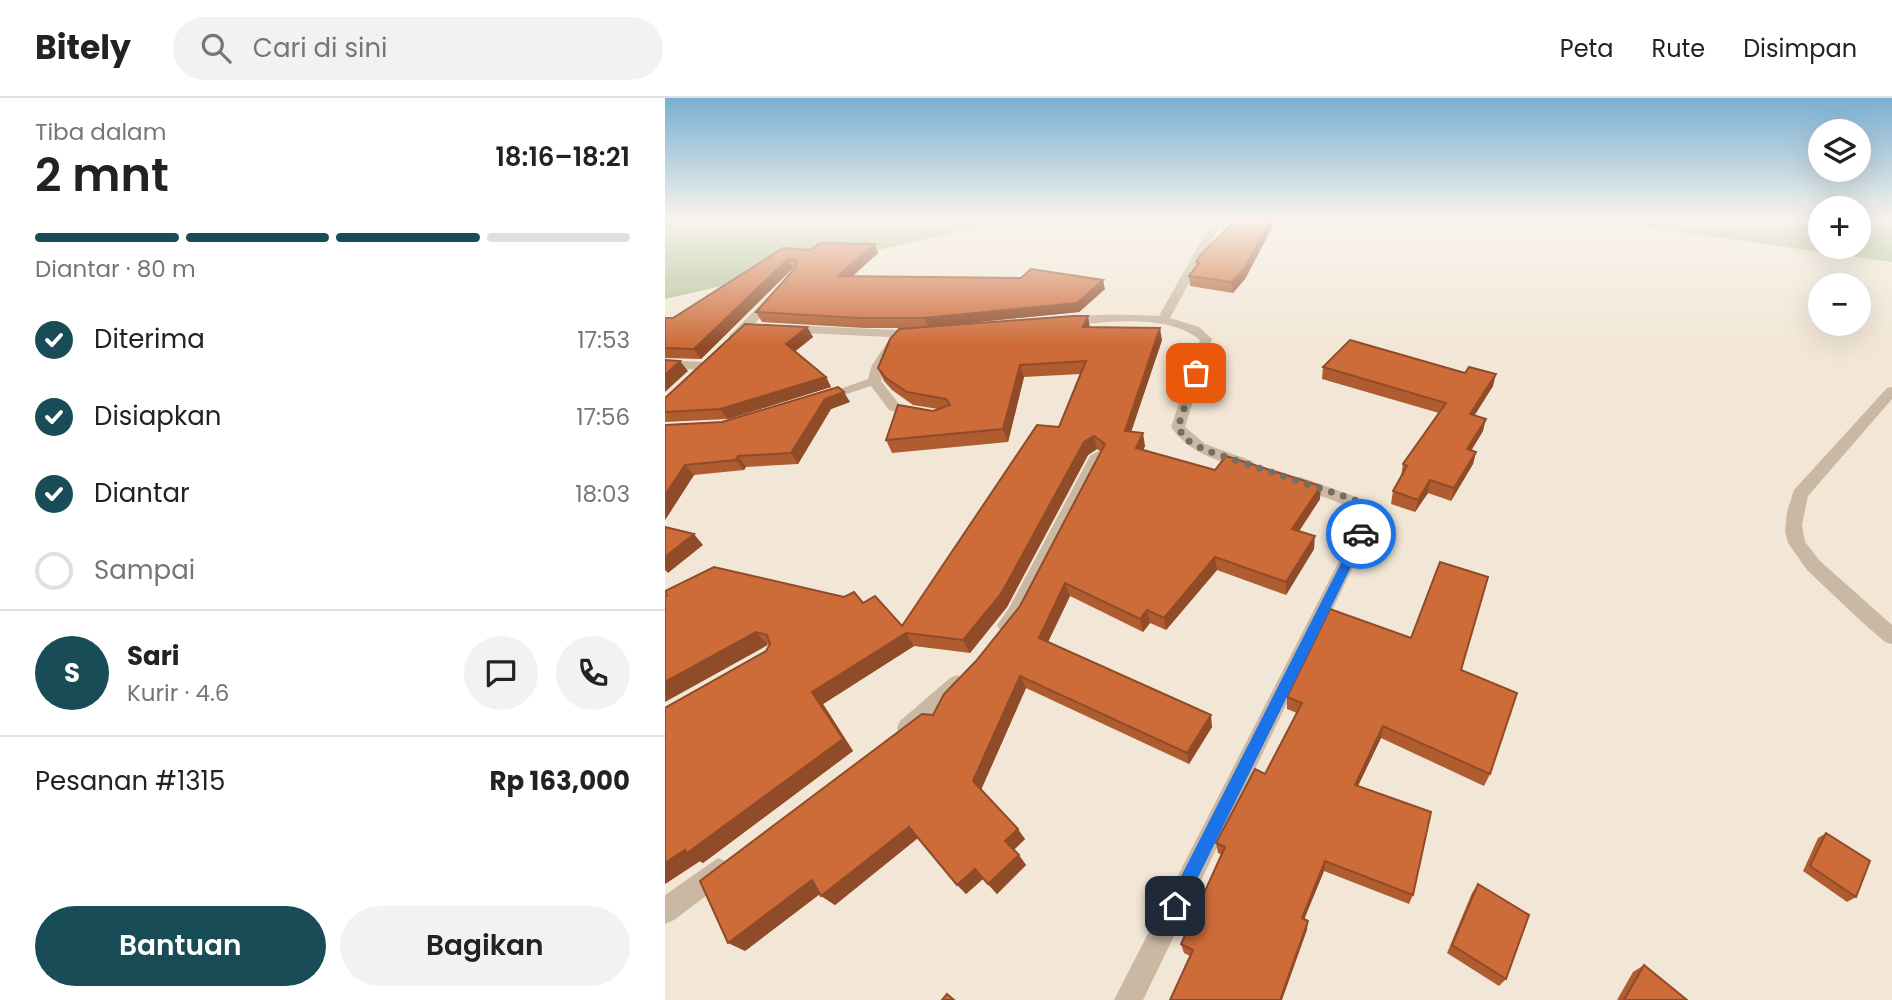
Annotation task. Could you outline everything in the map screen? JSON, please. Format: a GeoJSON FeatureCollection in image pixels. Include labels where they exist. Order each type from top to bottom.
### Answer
{"type":"FeatureCollection","features":[{"type":"Feature","properties":{"kind":"street"},"geometry":{"type":"LineString","coordinates":[[1161,322],[1194,262]]}},
{"type":"Feature","properties":{"kind":"street"},"geometry":{"type":"LineString","coordinates":[[665,364],[707,363],[761,328],[779,291]]}},
{"type":"Feature","properties":{"kind":"street"},"geometry":{"type":"LineString","coordinates":[[1047,324],[1101,319],[1161,322],[1187,326],[1200,332],[1206,340],[1178,427],[1185,439],[1205,450],[1255,467]]}},
{"type":"Feature","properties":{"kind":"street"},"geometry":{"type":"LineString","coordinates":[[761,328],[899,335],[926,333]]}},
{"type":"Feature","properties":{"kind":"street"},"geometry":{"type":"LineString","coordinates":[[813,401],[874,381],[888,347],[899,335]]}},
{"type":"Feature","properties":{"kind":"street"},"geometry":{"type":"LineString","coordinates":[[874,381],[894,407],[905,413],[934,416]]}},
{"type":"Feature","properties":{"kind":"street"},"geometry":{"type":"LineString","coordinates":[[1892,391],[1800,494],[1794,515],[1797,542],[1828,579],[1892,636]]}},
{"type":"Feature","properties":{"kind":"street"},"geometry":{"type":"LineString","coordinates":[[991,645],[1016,613],[1098,456]]}},
{"type":"Feature","properties":{"kind":"street"},"geometry":{"type":"LineString","coordinates":[[1128,1000],[1364,528],[1367,513],[1362,505],[1280,475]]}},
{"type":"Feature","properties":{"kind":"street"},"geometry":{"type":"LineString","coordinates":[[886,744],[930,710],[974,666]]}},
{"type":"Feature","properties":{"kind":"street"},"geometry":{"type":"LineString","coordinates":[[665,911],[731,861]]}},
{"type":"Feature","properties":{"kind":"green space"},"geometry":{"type":"Polygon","coordinates":[[[665,262],[826,262],[665,299],[665,262]]]}},
{"type":"Feature","properties":{"kind":"building"},"geometry":{"type":"Polygon","coordinates":[[[761,262],[785,262],[694,349],[665,348],[665,318],[673,318],[761,262]]]}},
{"type":"Feature","properties":{"kind":"building"},"geometry":{"type":"Polygon","coordinates":[[[796,262],[854,262],[838,276],[1021,278],[1031,269],[1103,280],[1077,303],[924,318],[859,318],[756,312],[796,267],[796,262]]]}},
{"type":"Feature","properties":{"kind":"building"},"geometry":{"type":"Polygon","coordinates":[[[1196,262],[1248,262],[1232,282],[1189,276],[1199,263],[1196,262]]]}},
{"type":"Feature","properties":{"kind":"building"},"geometry":{"type":"Polygon","coordinates":[[[1088,316],[1083,327],[1160,328],[1125,431],[1143,433],[1136,448],[1215,470],[1226,456],[1321,486],[1292,529],[1315,536],[1286,582],[1215,557],[1164,618],[1147,610],[1140,619],[1065,583],[1039,638],[1211,715],[1187,753],[1020,676],[973,781],[1018,829],[1005,841],[1019,855],[988,884],[975,869],[957,885],[909,827],[821,896],[812,880],[728,943],[700,881],[922,714],[933,715],[944,694],[976,661],[1020,606],[1105,444],[1094,436],[1084,442],[1001,594],[963,640],[906,633],[812,692],[843,739],[687,853],[685,850],[665,863],[665,708],[766,651],[770,644],[767,635],[756,632],[665,682],[665,591],[714,567],[844,597],[854,592],[863,603],[875,596],[902,626],[1037,425],[1059,427],[1086,361],[1020,365],[1003,429],[886,440],[898,405],[933,411],[950,405],[946,399],[907,392],[886,378],[878,368],[890,339],[899,329],[1088,316]]]}},
{"type":"Feature","properties":{"kind":"building"},"geometry":{"type":"Polygon","coordinates":[[[745,324],[807,327],[786,344],[826,377],[720,409],[665,412],[665,398],[745,324]]]}},
{"type":"Feature","properties":{"kind":"building"},"geometry":{"type":"Polygon","coordinates":[[[1350,340],[1465,373],[1469,367],[1496,374],[1470,414],[1486,419],[1467,449],[1476,452],[1454,488],[1430,480],[1418,500],[1393,491],[1407,466],[1403,464],[1446,403],[1323,367],[1350,340]]]}},
{"type":"Feature","properties":{"kind":"building"},"geometry":{"type":"Polygon","coordinates":[[[665,360],[680,361],[665,375],[665,360]]]}},
{"type":"Feature","properties":{"kind":"building"},"geometry":{"type":"Polygon","coordinates":[[[838,387],[844,392],[825,399],[791,453],[738,456],[736,460],[685,465],[665,495],[665,425],[722,422],[838,387]]]}},
{"type":"Feature","properties":{"kind":"building"},"geometry":{"type":"Polygon","coordinates":[[[665,527],[694,534],[665,557],[665,527]]]}},
{"type":"Feature","properties":{"kind":"building"},"geometry":{"type":"Polygon","coordinates":[[[1440,562],[1488,577],[1461,670],[1517,693],[1490,774],[1383,726],[1355,785],[1431,812],[1413,895],[1325,861],[1302,918],[1308,921],[1280,1000],[1170,1000],[1193,950],[1181,944],[1225,847],[1216,843],[1255,769],[1265,774],[1302,703],[1287,697],[1330,609],[1411,638],[1440,562]]]}},
{"type":"Feature","properties":{"kind":"building"},"geometry":{"type":"Polygon","coordinates":[[[1826,833],[1870,861],[1856,897],[1810,866],[1826,833]]]}},
{"type":"Feature","properties":{"kind":"building"},"geometry":{"type":"Polygon","coordinates":[[[1478,884],[1529,915],[1506,979],[1452,945],[1478,884]]]}},
{"type":"Feature","properties":{"kind":"building"},"geometry":{"type":"Polygon","coordinates":[[[1644,965],[1687,1000],[1624,1000],[1644,965]]]}},
{"type":"Feature","properties":{"kind":"building"},"geometry":{"type":"Polygon","coordinates":[[[947,994],[954,1000],[942,1000],[947,994]]]}},
{"type":"Feature","properties":{"kind":"way so far"},"geometry":{"type":"LineString","coordinates":[[1196,373],[1178,427],[1185,439],[1205,450],[1355,500],[1367,513],[1361,534]]}},
{"type":"Feature","properties":{"kind":"route"},"geometry":{"type":"LineString","coordinates":[[1175,906],[1361,534]]}}]}
